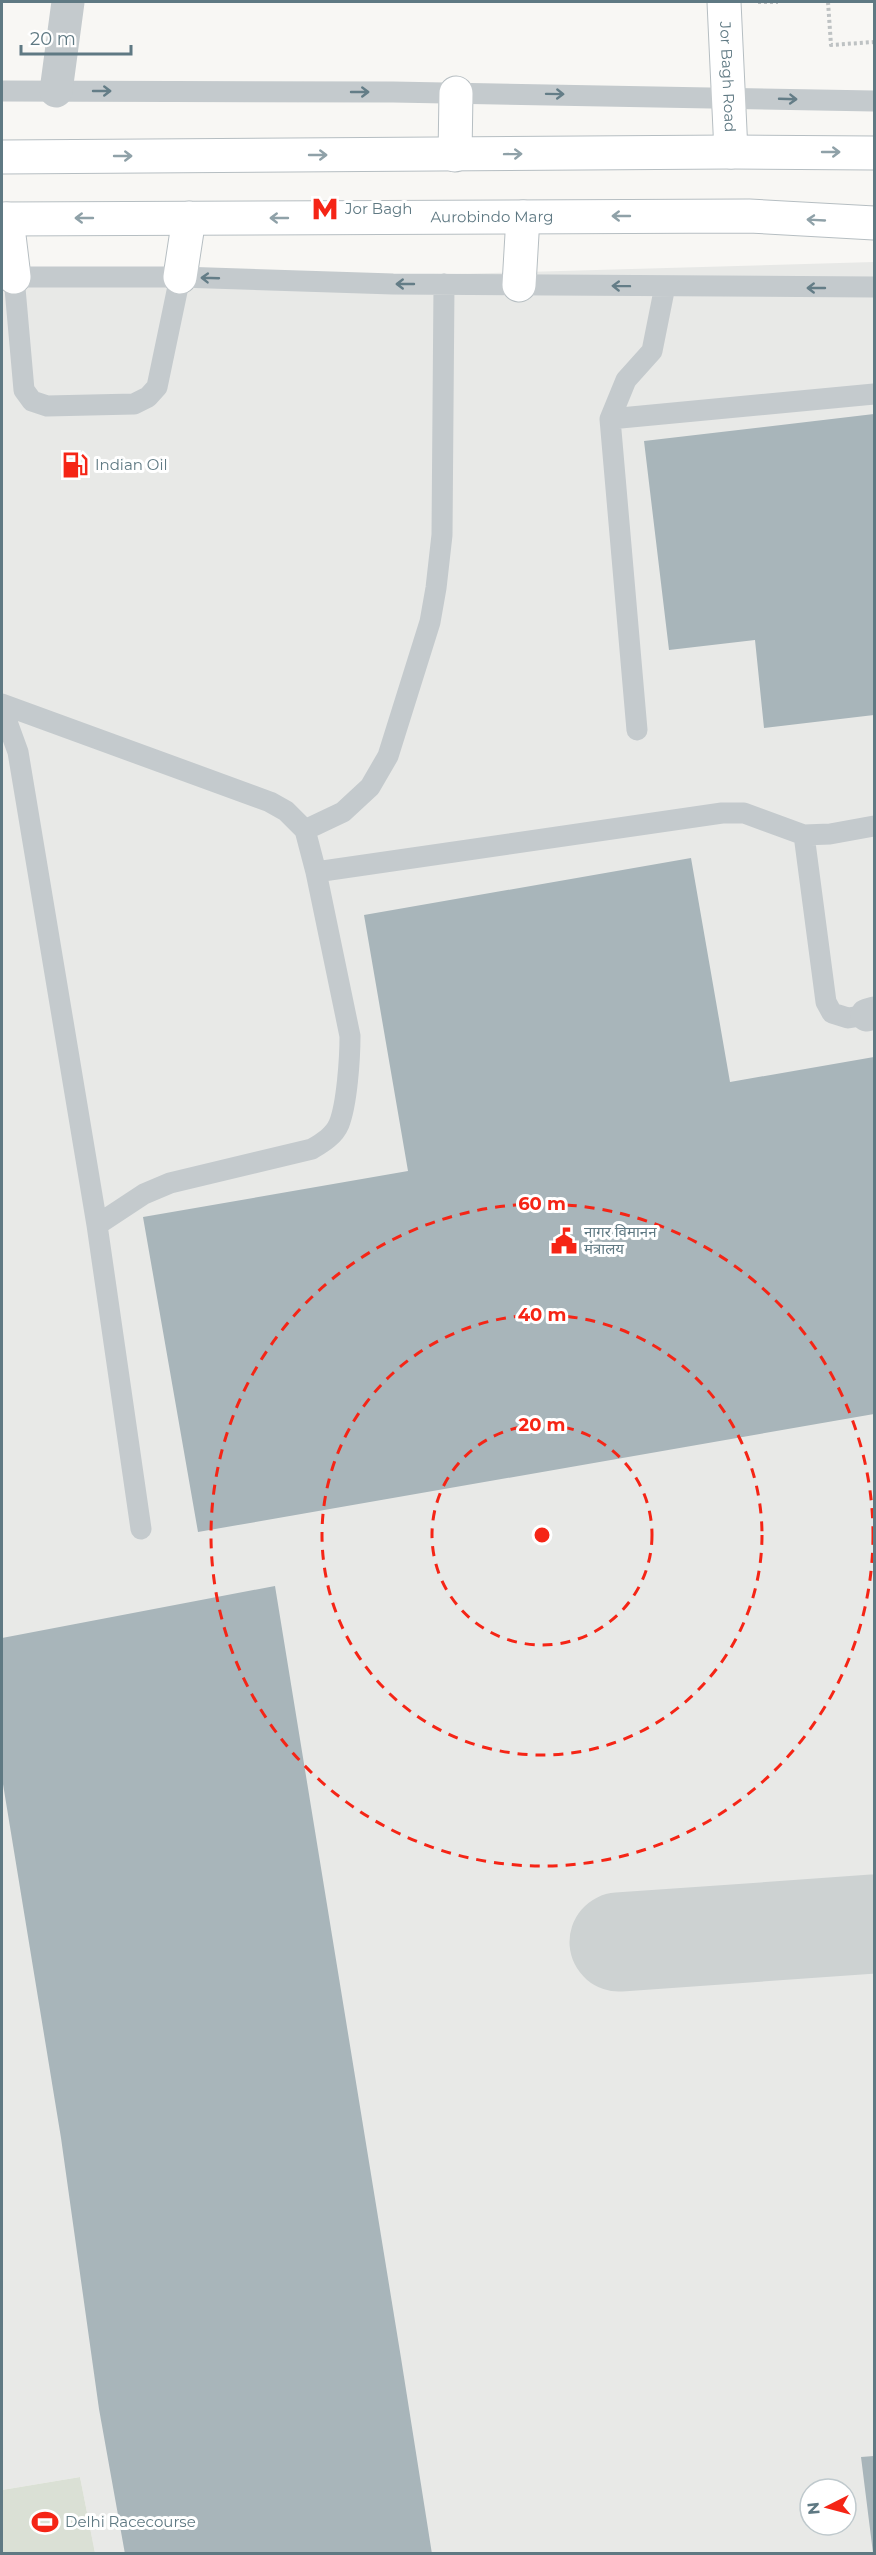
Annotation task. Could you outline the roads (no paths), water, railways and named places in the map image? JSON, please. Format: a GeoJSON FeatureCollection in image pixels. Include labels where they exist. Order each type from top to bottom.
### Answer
{"type":"FeatureCollection","features":[{"type":"Feature","properties":{"kind":"main road","name":"Jor Bagh Road"},"geometry":{"type":"LineString","coordinates":[[724,2],[731,152]]}},
{"type":"Feature","properties":{"kind":"main road"},"geometry":{"type":"LineString","coordinates":[[455,155],[456,93]]}},
{"type":"Feature","properties":{"kind":"main road"},"geometry":{"type":"LineString","coordinates":[[2,157],[874,153]]}},
{"type":"Feature","properties":{"kind":"main road","name":"Aurobindo Marg"},"geometry":{"type":"LineString","coordinates":[[4,219],[749,216],[874,224]]}},
{"type":"Feature","properties":{"kind":"main road"},"geometry":{"type":"LineString","coordinates":[[519,285],[523,217]]}},
{"type":"Feature","properties":{"kind":"main road"},"geometry":{"type":"LineString","coordinates":[[180,277],[189,218]]}},
{"type":"Feature","properties":{"kind":"main road"},"geometry":{"type":"LineString","coordinates":[[4,219],[8,277]]}},
{"type":"Feature","properties":{"kind":"street"},"geometry":{"type":"LineString","coordinates":[[56,91],[68,2]]}},
{"type":"Feature","properties":{"kind":"lane"},"geometry":{"type":"LineString","coordinates":[[2,91],[456,93],[874,101]]}},
{"type":"Feature","properties":{"kind":"lane"},"geometry":{"type":"LineString","coordinates":[[180,277],[157,387],[148,397],[135,404],[47,406],[32,401],[24,390],[8,277],[180,277],[444,284],[874,288]]}},
{"type":"Feature","properties":{"kind":"lane"},"geometry":{"type":"LineString","coordinates":[[304,830],[343,812],[370,787],[388,756],[430,622],[442,535],[444,284]]}},
{"type":"Feature","properties":{"kind":"lane"},"geometry":{"type":"LineString","coordinates":[[637,730],[610,418],[626,380],[652,351],[665,286]]}},
{"type":"Feature","properties":{"kind":"lane"},"geometry":{"type":"LineString","coordinates":[[610,418],[874,394]]}},
{"type":"Feature","properties":{"kind":"lane"},"geometry":{"type":"LineString","coordinates":[[2,706],[270,802],[286,811],[304,830],[316,872],[350,1036],[350,1062],[339,1124],[328,1138],[312,1149],[170,1183],[144,1194],[97,1225]]}},
{"type":"Feature","properties":{"kind":"lane"},"geometry":{"type":"LineString","coordinates":[[2,706],[18,752],[97,1225],[141,1529]]}},
{"type":"Feature","properties":{"kind":"lane"},"geometry":{"type":"LineString","coordinates":[[316,872],[722,813],[752,815],[804,835],[830,834],[874,826]]}},
{"type":"Feature","properties":{"kind":"lane"},"geometry":{"type":"LineString","coordinates":[[804,835],[826,1002],[832,1013],[848,1018],[871,1014]]}},
{"type":"Feature","properties":{"kind":"place","name":"Jor Bagh"},"geometry":{"type":"Point","coordinates":[325,209]}},
{"type":"Feature","properties":{"kind":"place","name":"Indian Oil"},"geometry":{"type":"Point","coordinates":[75,465]}},
{"type":"Feature","properties":{"kind":"place","name":"नागर विमानन मंत्रालय"},"geometry":{"type":"Point","coordinates":[564,1241]}},
{"type":"Feature","properties":{"kind":"place","name":"Delhi Racecourse"},"geometry":{"type":"Point","coordinates":[45,2522]}}]}
